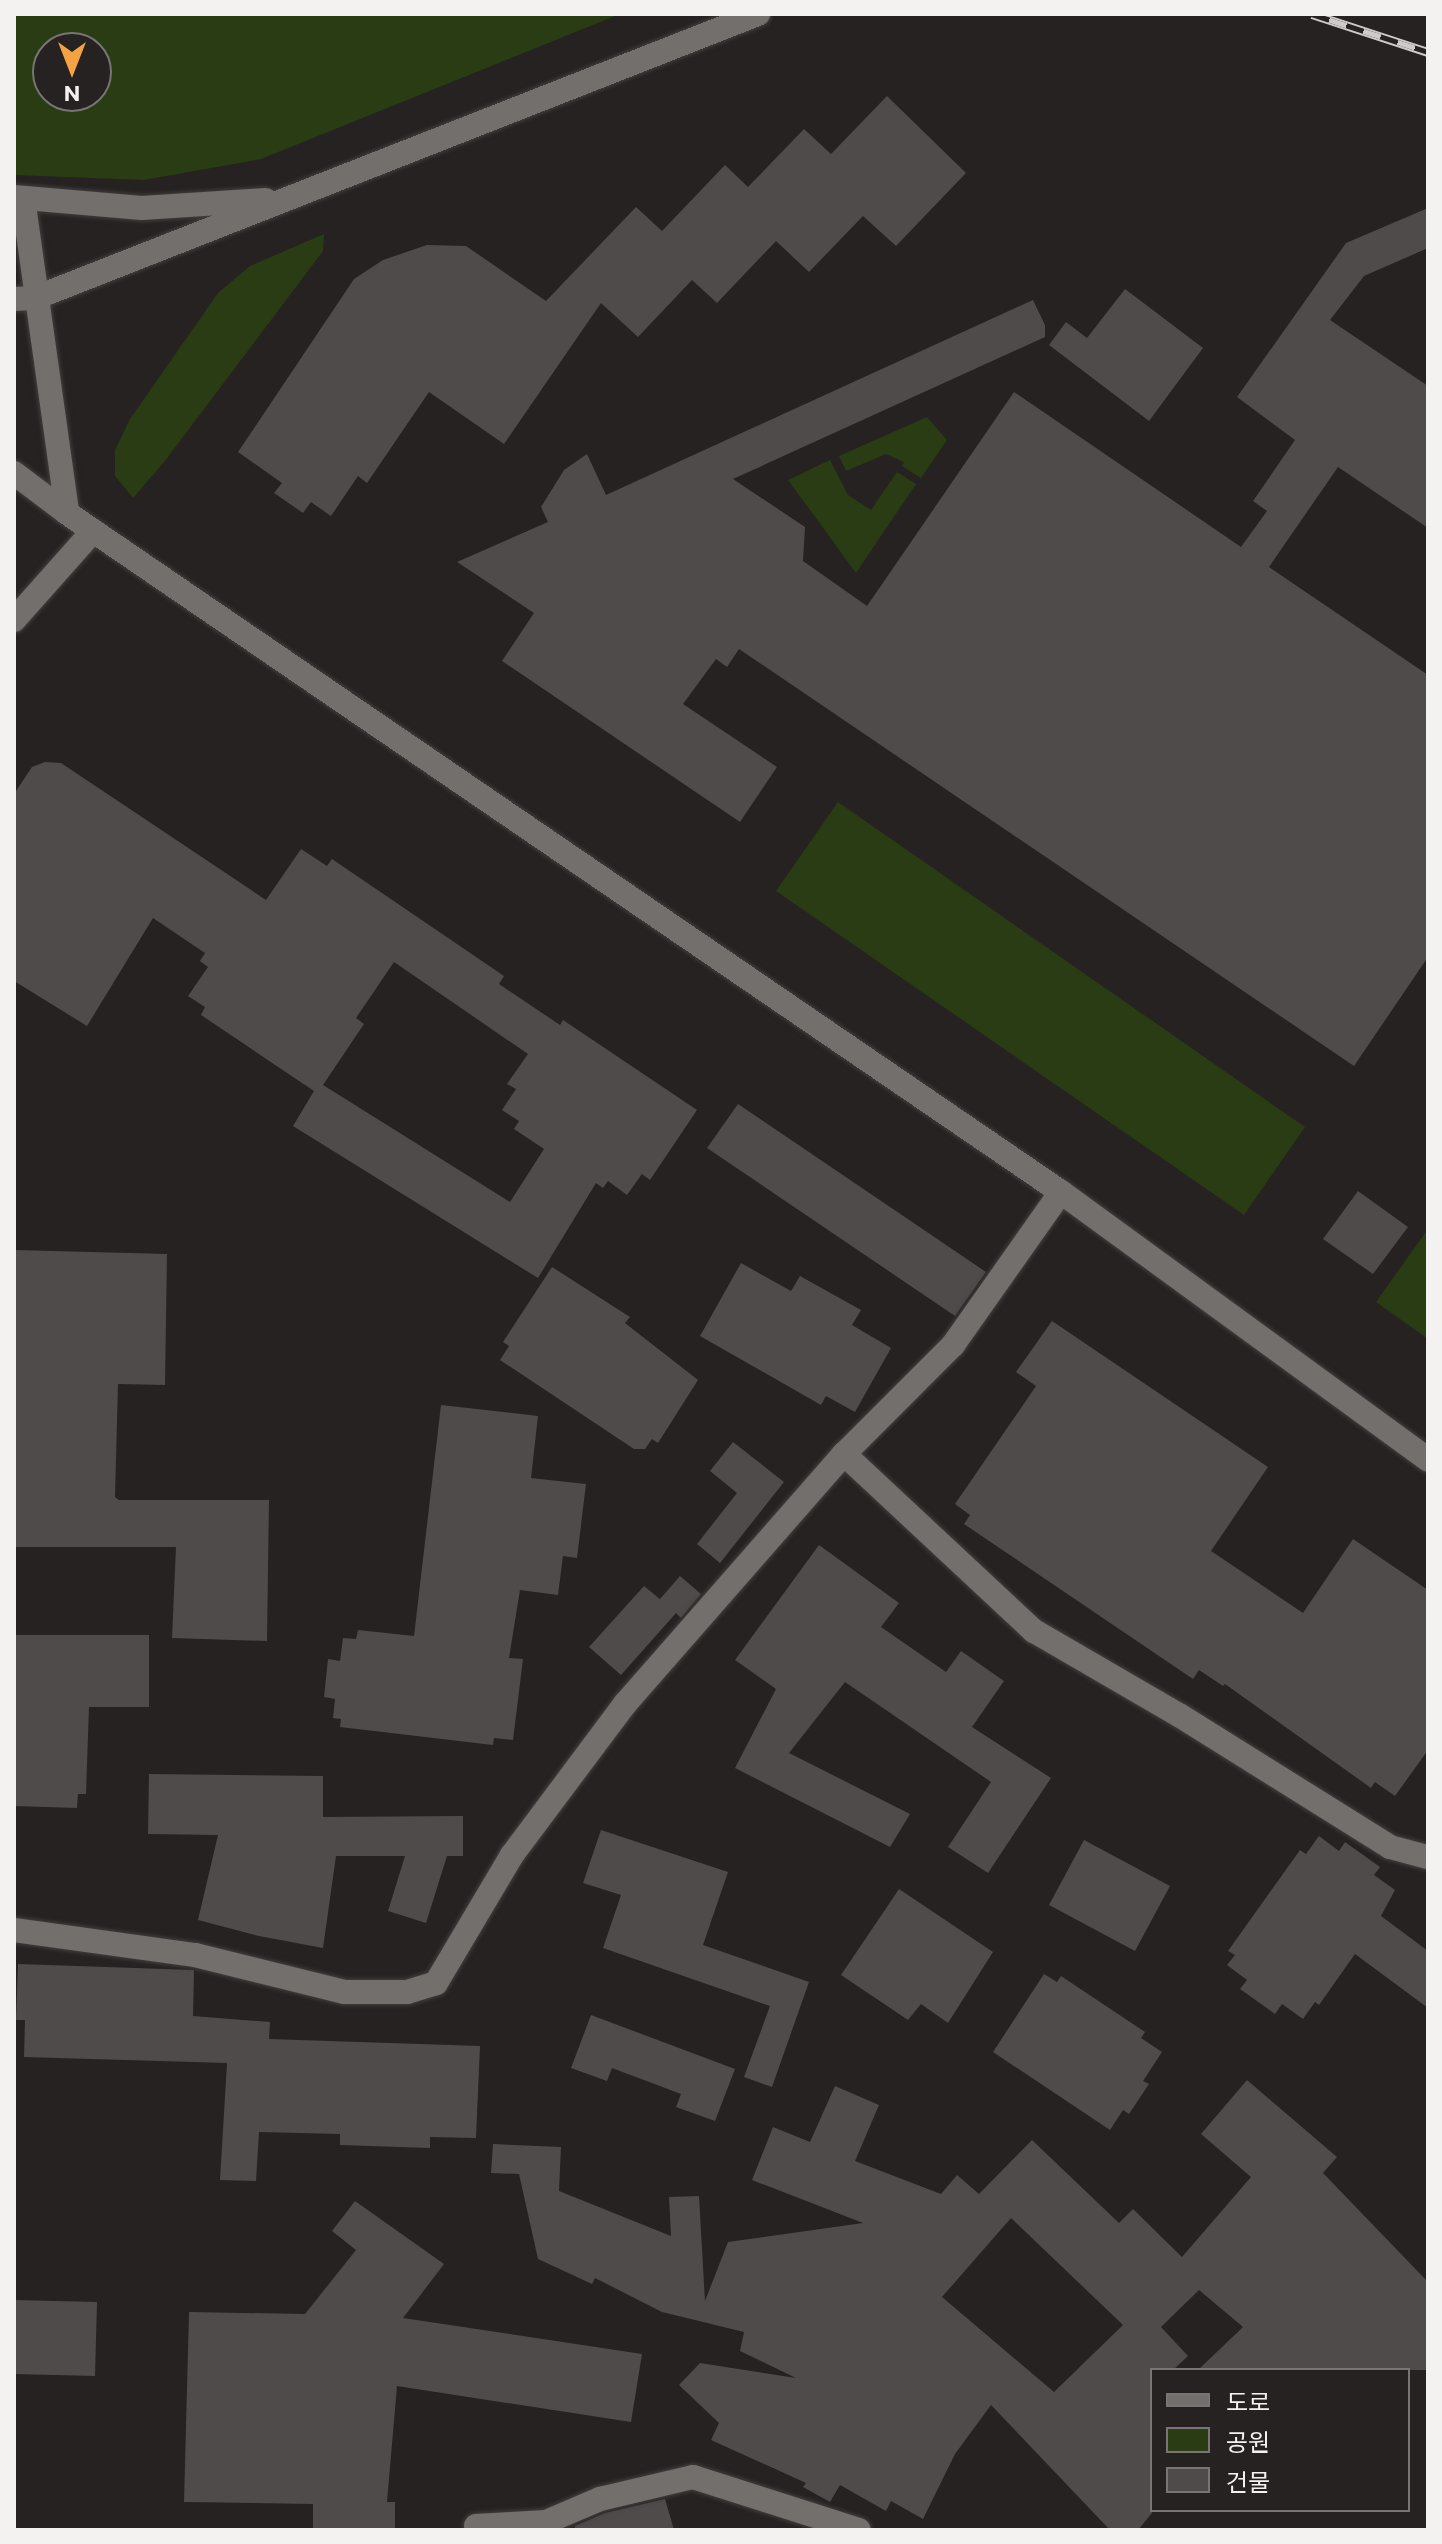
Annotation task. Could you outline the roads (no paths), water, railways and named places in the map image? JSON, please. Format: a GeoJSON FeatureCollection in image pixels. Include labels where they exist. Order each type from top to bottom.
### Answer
{"type":"FeatureCollection","features":[{"type":"Feature","properties":{"kind":"main road"},"geometry":{"type":"LineString","coordinates":[[25,299],[292,198],[758,14]]}},
{"type":"Feature","properties":{"kind":"main road"},"geometry":{"type":"LineString","coordinates":[[67,513],[25,299],[18,198],[142,208],[292,198]]}},
{"type":"Feature","properties":{"kind":"main road"},"geometry":{"type":"LineString","coordinates":[[14,473],[93,531],[1061,1192],[1428,1460]]}},
{"type":"Feature","properties":{"kind":"main road"},"geometry":{"type":"LineString","coordinates":[[14,620],[93,531]]}},
{"type":"Feature","properties":{"kind":"main road"},"geometry":{"type":"LineString","coordinates":[[14,1930],[195,1955],[345,1992],[407,1992],[436,1983],[512,1855],[625,1704],[715,1606],[844,1454],[953,1345],[1061,1192]]}},
{"type":"Feature","properties":{"kind":"main road"},"geometry":{"type":"LineString","coordinates":[[844,1454],[1034,1631],[1179,1715],[1390,1847],[1428,1857]]}},
{"type":"Feature","properties":{"kind":"main road"},"geometry":{"type":"LineString","coordinates":[[476,2526],[583,2518],[693,2477],[859,2530]]}},
{"type":"Feature","properties":{"kind":"railway"},"geometry":{"type":"LineString","coordinates":[[1312,14],[1428,52]]}}]}
